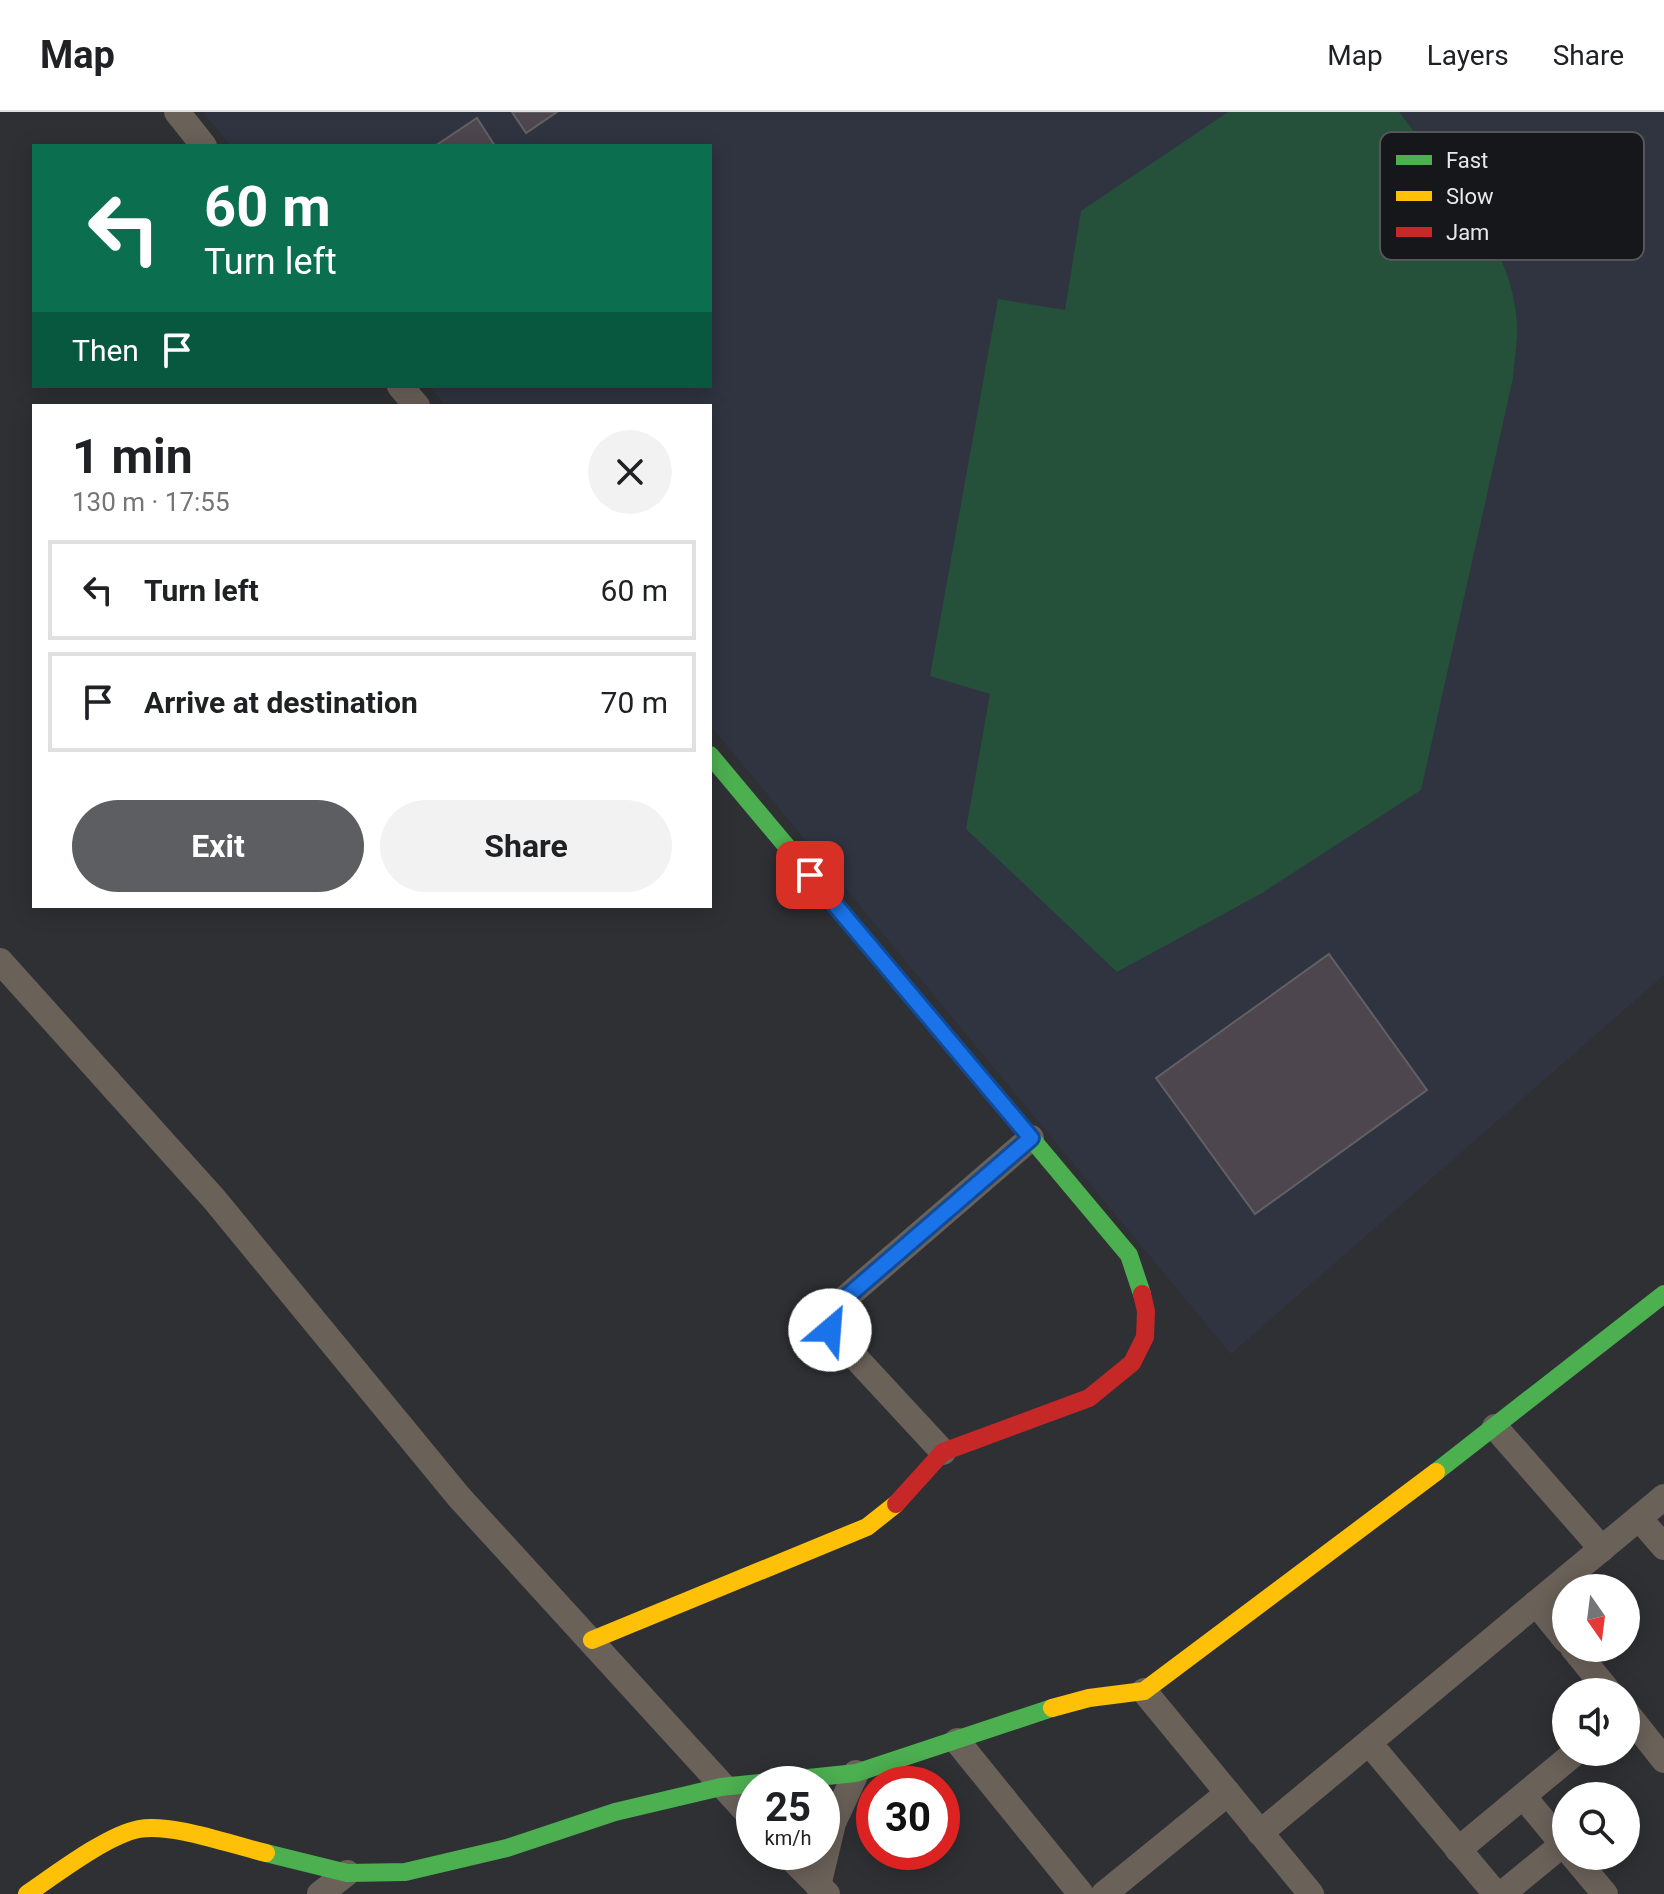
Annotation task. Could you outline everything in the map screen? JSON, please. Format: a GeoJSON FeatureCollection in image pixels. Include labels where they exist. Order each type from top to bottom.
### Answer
{"type":"FeatureCollection","features":[{"type":"Feature","properties":{"kind":"street"},"geometry":{"type":"LineString","coordinates":[[177,112],[202,144]]}},
{"type":"Feature","properties":{"kind":"street"},"geometry":{"type":"LineString","coordinates":[[402,388],[415,404]]}},
{"type":"Feature","properties":{"kind":"street"},"geometry":{"type":"LineString","coordinates":[[592,1640],[867,1527],[893,1507],[943,1452],[1089,1398],[1132,1363],[1145,1337],[1146,1311],[1138,1276],[1129,1255],[712,757]]}},
{"type":"Feature","properties":{"kind":"street"},"geometry":{"type":"LineString","coordinates":[[0,961],[214,1199],[459,1497],[736,1802]]}},
{"type":"Feature","properties":{"kind":"street"},"geometry":{"type":"LineString","coordinates":[[943,1452],[830,1330],[829,1320],[835,1307],[1031,1138]]}},
{"type":"Feature","properties":{"kind":"street"},"geometry":{"type":"LineString","coordinates":[[878,1766],[957,1741],[1027,1714],[1089,1698],[1144,1691],[1495,1427],[1664,1294]]}},
{"type":"Feature","properties":{"kind":"street"},"geometry":{"type":"LineString","coordinates":[[1495,1427],[1602,1549]]}},
{"type":"Feature","properties":{"kind":"street"},"geometry":{"type":"LineString","coordinates":[[1260,1833],[1664,1497]]}},
{"type":"Feature","properties":{"kind":"street"},"geometry":{"type":"LineString","coordinates":[[1639,1518],[1664,1547]]}},
{"type":"Feature","properties":{"kind":"street"},"geometry":{"type":"LineString","coordinates":[[1536,1603],[1552,1623]]}},
{"type":"Feature","properties":{"kind":"street"},"geometry":{"type":"LineString","coordinates":[[1584,1662],[1598,1678]]}},
{"type":"Feature","properties":{"kind":"street"},"geometry":{"type":"LineString","coordinates":[[1144,1691],[1311,1894]]}},
{"type":"Feature","properties":{"kind":"street"},"geometry":{"type":"LineString","coordinates":[[1640,1730],[1664,1760]]}},
{"type":"Feature","properties":{"kind":"street"},"geometry":{"type":"LineString","coordinates":[[957,1741],[1081,1894]]}},
{"type":"Feature","properties":{"kind":"street"},"geometry":{"type":"LineString","coordinates":[[1369,1743],[1499,1894],[1552,1859]]}},
{"type":"Feature","properties":{"kind":"street"},"geometry":{"type":"LineString","coordinates":[[1458,1850],[1559,1766]]}},
{"type":"Feature","properties":{"kind":"street"},"geometry":{"type":"LineString","coordinates":[[27,1894],[104,1844],[138,1829],[168,1829],[347,1873],[405,1872],[507,1848],[615,1812],[721,1787],[856,1773]]}},
{"type":"Feature","properties":{"kind":"street"},"geometry":{"type":"LineString","coordinates":[[822,1890],[833,1823],[856,1773]]}},
{"type":"Feature","properties":{"kind":"street"},"geometry":{"type":"LineString","coordinates":[[1104,1894],[1228,1793]]}},
{"type":"Feature","properties":{"kind":"street"},"geometry":{"type":"LineString","coordinates":[[1523,1796],[1552,1831]]}},
{"type":"Feature","properties":{"kind":"street"},"geometry":{"type":"LineString","coordinates":[[803,1870],[822,1890]]}},
{"type":"Feature","properties":{"kind":"street"},"geometry":{"type":"LineString","coordinates":[[1585,1870],[1605,1894]]}},
{"type":"Feature","properties":{"kind":"street"},"geometry":{"type":"LineString","coordinates":[[405,1872],[423,1894]]}},
{"type":"Feature","properties":{"kind":"street"},"geometry":{"type":"LineString","coordinates":[[320,1894],[347,1873]]}},
{"type":"Feature","properties":{"kind":"shaded area"},"geometry":{"type":"Polygon","coordinates":[[[203,112],[1664,112],[1664,975],[1231,1354],[712,727],[712,404],[444,404],[431,388],[712,388],[712,144],[229,144],[203,112]]]}},
{"type":"Feature","properties":{"kind":"green space"},"geometry":{"type":"Polygon","coordinates":[[[1228,112],[1399,112],[1415,132],[1380,132],[1380,260],[1501,260],[1512,292],[1517,323],[1513,378],[1421,790],[1262,893],[1117,972],[966,829],[990,694],[930,676],[998,299],[1065,310],[1081,211],[1228,112]]]}},
{"type":"Feature","properties":{"kind":"building"},"geometry":{"type":"Polygon","coordinates":[[[512,112],[557,112],[526,133],[512,112]]]}},
{"type":"Feature","properties":{"kind":"building"},"geometry":{"type":"Polygon","coordinates":[[[477,118],[494,144],[438,144],[477,118]]]}},
{"type":"Feature","properties":{"kind":"building"},"geometry":{"type":"Polygon","coordinates":[[[1329,954],[1427,1090],[1255,1214],[1156,1078],[1329,954]]]}},
{"type":"Feature","properties":{"kind":"traffic: fast"},"geometry":{"type":"LineString","coordinates":[[712,757],[1129,1255],[1142,1294]]}},
{"type":"Feature","properties":{"kind":"traffic: fast"},"geometry":{"type":"LineString","coordinates":[[1436,1472],[1664,1294]]}},
{"type":"Feature","properties":{"kind":"traffic: fast"},"geometry":{"type":"LineString","coordinates":[[266,1853],[347,1873],[405,1872],[507,1848],[615,1812],[721,1787],[856,1773],[1052,1708]]}},
{"type":"Feature","properties":{"kind":"traffic: slow"},"geometry":{"type":"LineString","coordinates":[[1052,1708],[1089,1698],[1144,1691],[1436,1472]]}},
{"type":"Feature","properties":{"kind":"traffic: slow"},"geometry":{"type":"LineString","coordinates":[[592,1640],[867,1527],[896,1504]]}},
{"type":"Feature","properties":{"kind":"traffic: slow"},"geometry":{"type":"LineString","coordinates":[[27,1894],[97,1847],[139,1829],[185,1832],[266,1853]]}},
{"type":"Feature","properties":{"kind":"traffic: jam"},"geometry":{"type":"LineString","coordinates":[[896,1504],[943,1452],[1089,1398],[1132,1363],[1145,1337],[1146,1311],[1142,1294]]}},
{"type":"Feature","properties":{"kind":"route"},"geometry":{"type":"LineString","coordinates":[[810,875],[1031,1138],[835,1307],[829,1320],[830,1330]]}}]}
